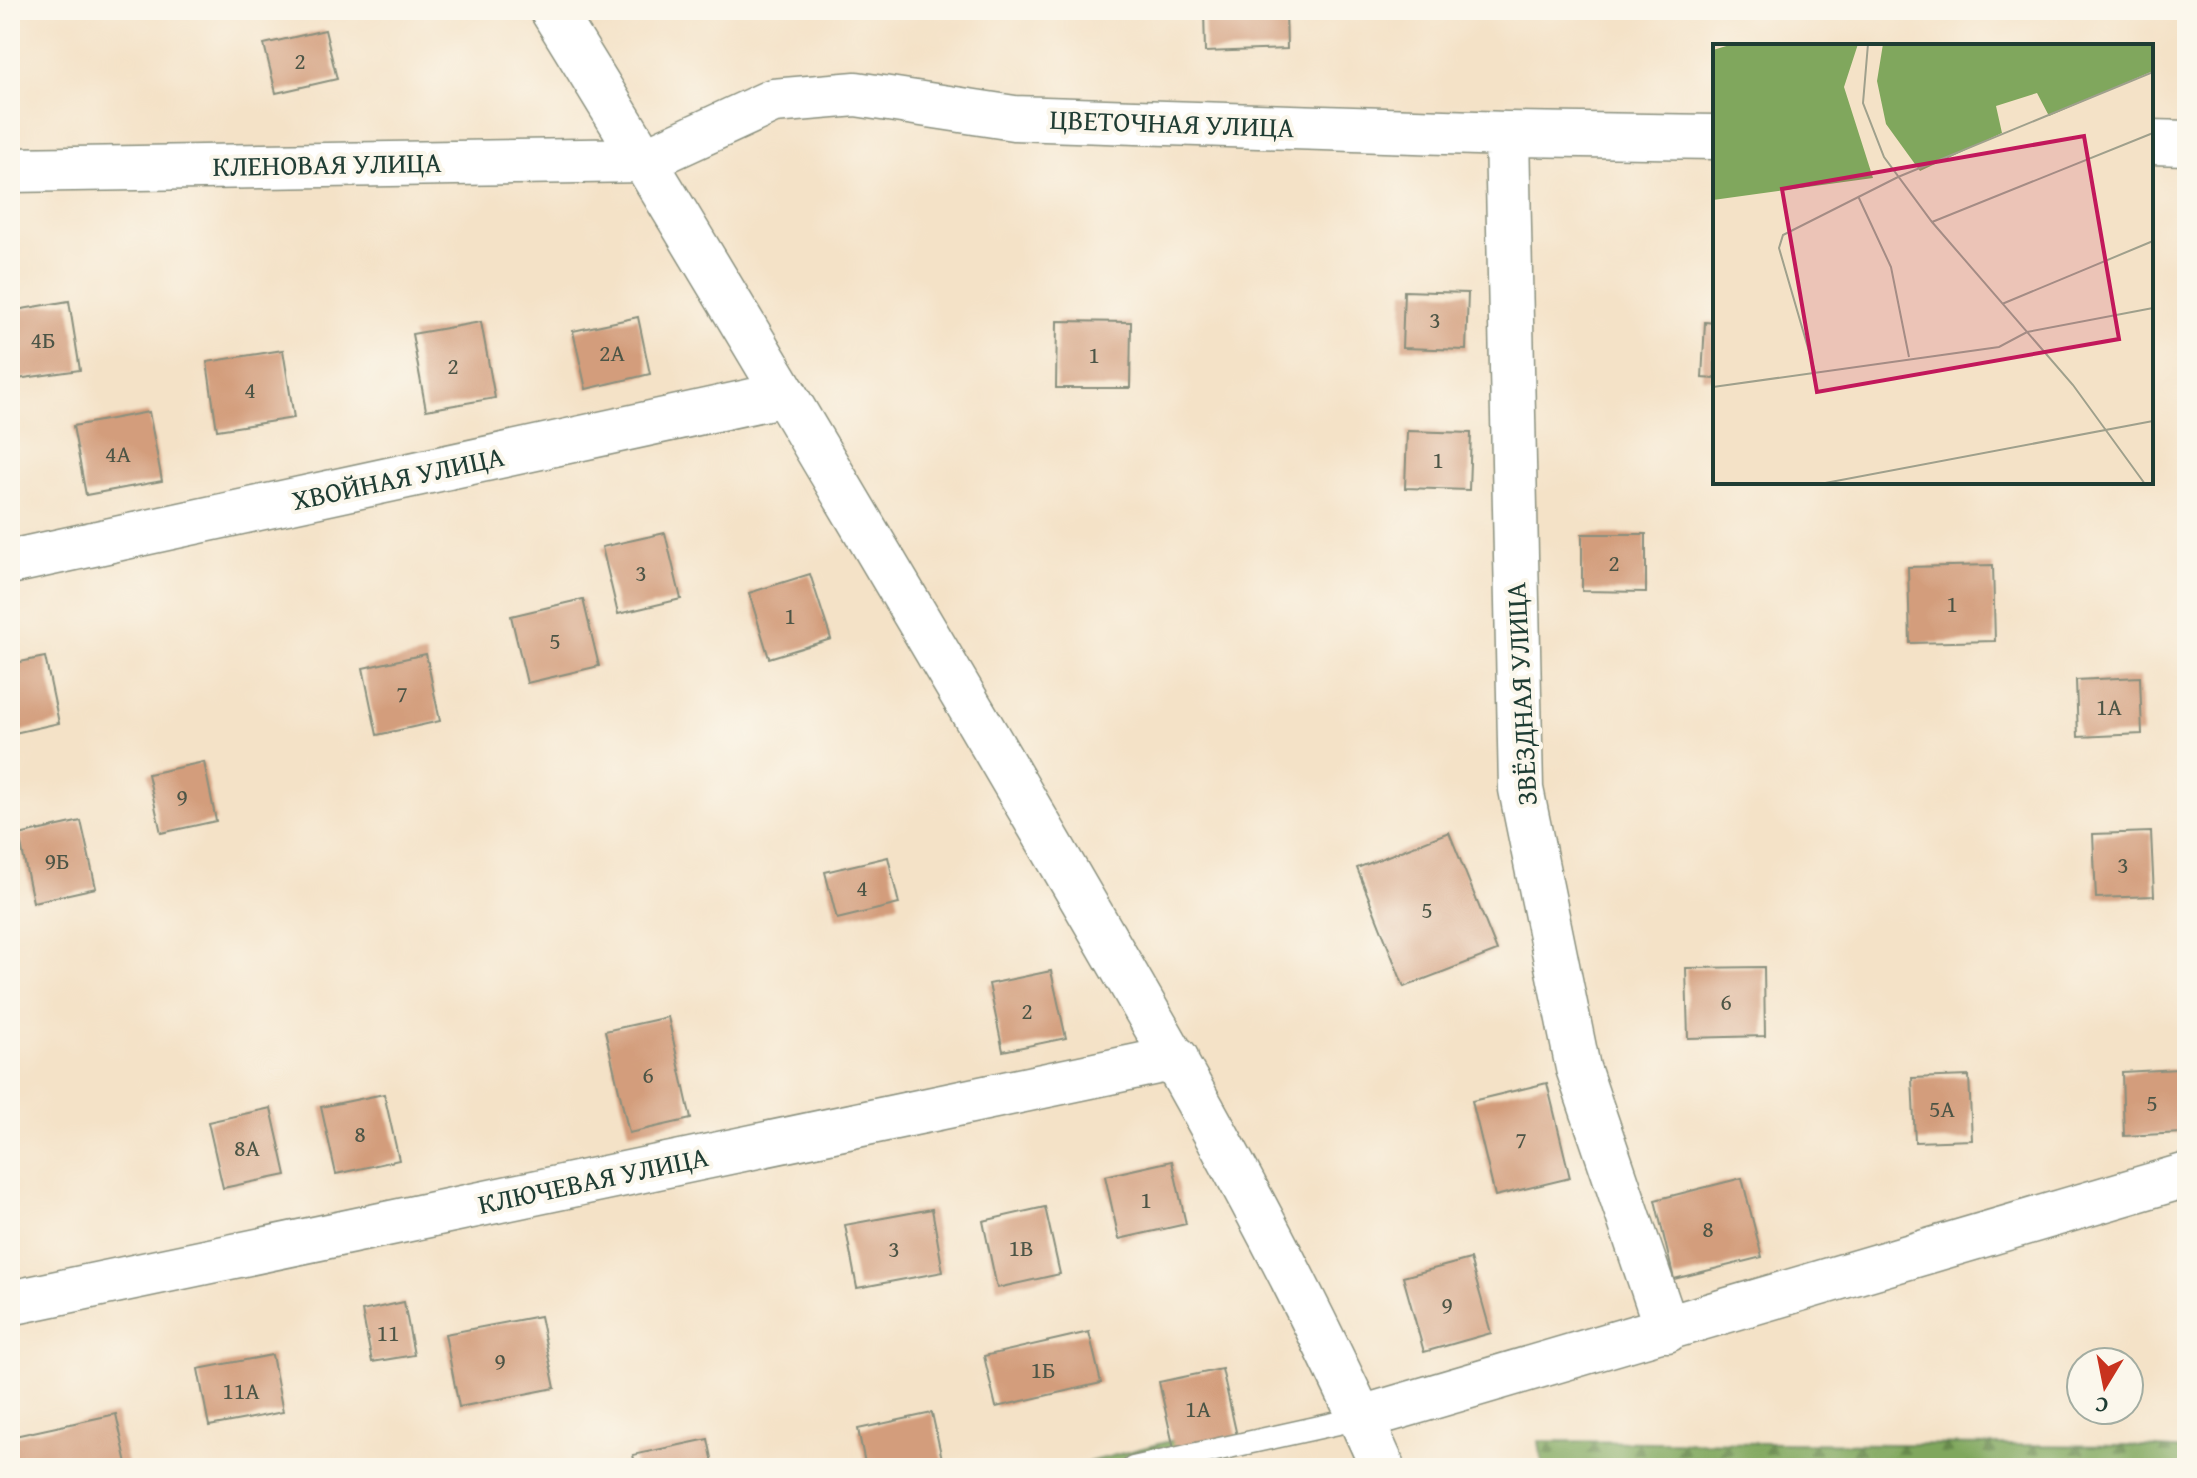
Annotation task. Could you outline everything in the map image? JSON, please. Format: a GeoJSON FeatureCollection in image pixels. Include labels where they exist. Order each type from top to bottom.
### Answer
{"type":"FeatureCollection","features":[{"type":"Feature","properties":{"kind":"street"},"geometry":{"type":"LineString","coordinates":[[552,10],[785,394],[1176,1058],[1361,1418],[1383,1468]]}},
{"type":"Feature","properties":{"kind":"street","name":"ЦВЕТОЧНАЯ УЛИЦА"},"geometry":{"type":"LineString","coordinates":[[645,160],[773,101],[856,94],[1014,118],[1507,134],[1713,137]]}},
{"type":"Feature","properties":{"kind":"street","name":"ЗВЁЗДНАЯ УЛИЦА"},"geometry":{"type":"LineString","coordinates":[[1507,134],[1521,789],[1578,1068],[1667,1330]]}},
{"type":"Feature","properties":{"kind":"street"},"geometry":{"type":"LineString","coordinates":[[2153,142],[2187,143]]}},
{"type":"Feature","properties":{"kind":"street","name":"КЛЕНОВАЯ УЛИЦА"},"geometry":{"type":"LineString","coordinates":[[10,170],[645,160]]}},
{"type":"Feature","properties":{"kind":"street","name":"ХВОЙНАЯ УЛИЦА"},"geometry":{"type":"LineString","coordinates":[[10,562],[785,394]]}},
{"type":"Feature","properties":{"kind":"street","name":"КЛЮЧЕВАЯ УЛИЦА"},"geometry":{"type":"LineString","coordinates":[[10,1303],[1176,1058]]}},
{"type":"Feature","properties":{"kind":"street"},"geometry":{"type":"LineString","coordinates":[[1361,1418],[2187,1175]]}},
{"type":"Feature","properties":{"kind":"lane"},"geometry":{"type":"LineString","coordinates":[[1133,1468],[1361,1418]]}},
{"type":"Feature","properties":{"kind":"green space"},"geometry":{"type":"Polygon","coordinates":[[[1197,1434],[1214,1468],[1066,1468],[1197,1434]]]}},
{"type":"Feature","properties":{"kind":"green space"},"geometry":{"type":"Polygon","coordinates":[[[1539,1441],[2128,1446],[2187,1450],[2187,1468],[1543,1468],[1539,1441]]]}},
{"type":"Feature","properties":{"kind":"building"},"geometry":{"type":"Polygon","coordinates":[[[1204,10],[1286,10],[1287,49],[1205,52],[1204,10]]]}},
{"type":"Feature","properties":{"kind":"building"},"geometry":{"type":"Polygon","coordinates":[[[325,30],[337,79],[276,93],[264,44],[325,30]]]}},
{"type":"Feature","properties":{"kind":"building"},"geometry":{"type":"Polygon","coordinates":[[[1404,291],[1468,293],[1466,350],[1402,348],[1404,291]]]}},
{"type":"Feature","properties":{"kind":"building"},"geometry":{"type":"Polygon","coordinates":[[[69,301],[80,370],[10,380],[10,311],[69,301]]]}},
{"type":"Feature","properties":{"kind":"building"},"geometry":{"type":"Polygon","coordinates":[[[638,317],[650,374],[586,389],[573,331],[638,317]]]}},
{"type":"Feature","properties":{"kind":"building"},"geometry":{"type":"Polygon","coordinates":[[[1057,321],[1131,322],[1130,388],[1056,388],[1057,321]]]}},
{"type":"Feature","properties":{"kind":"building"},"geometry":{"type":"Polygon","coordinates":[[[481,322],[495,398],[426,410],[412,334],[481,322]]]}},
{"type":"Feature","properties":{"kind":"building"},"geometry":{"type":"Polygon","coordinates":[[[1705,322],[1713,323],[1713,379],[1702,378],[1705,322]]]}},
{"type":"Feature","properties":{"kind":"building"},"geometry":{"type":"Polygon","coordinates":[[[283,350],[294,418],[217,430],[207,362],[283,350]]]}},
{"type":"Feature","properties":{"kind":"building"},"geometry":{"type":"Polygon","coordinates":[[[149,412],[162,481],[86,495],[73,426],[149,412]]]}},
{"type":"Feature","properties":{"kind":"building"},"geometry":{"type":"Polygon","coordinates":[[[1407,431],[1471,433],[1469,490],[1405,488],[1407,431]]]}},
{"type":"Feature","properties":{"kind":"building"},"geometry":{"type":"Polygon","coordinates":[[[665,533],[681,599],[618,614],[602,547],[665,533]]]}},
{"type":"Feature","properties":{"kind":"building"},"geometry":{"type":"Polygon","coordinates":[[[1582,534],[1646,534],[1646,592],[1582,591],[1582,534]]]}},
{"type":"Feature","properties":{"kind":"building"},"geometry":{"type":"Polygon","coordinates":[[[1993,565],[1995,641],[1910,643],[1908,567],[1993,565]]]}},
{"type":"Feature","properties":{"kind":"building"},"geometry":{"type":"Polygon","coordinates":[[[810,574],[831,639],[769,658],[749,593],[810,574]]]}},
{"type":"Feature","properties":{"kind":"building"},"geometry":{"type":"Polygon","coordinates":[[[583,599],[599,666],[527,683],[511,616],[583,599]]]}},
{"type":"Feature","properties":{"kind":"building"},"geometry":{"type":"Polygon","coordinates":[[[426,654],[440,721],[377,735],[363,668],[426,654]]]}},
{"type":"Feature","properties":{"kind":"building"},"geometry":{"type":"Polygon","coordinates":[[[45,657],[59,723],[10,734],[10,664],[45,657]]]}},
{"type":"Feature","properties":{"kind":"building"},"geometry":{"type":"Polygon","coordinates":[[[2140,677],[2142,734],[2078,737],[2076,680],[2140,677]]]}},
{"type":"Feature","properties":{"kind":"building"},"geometry":{"type":"Polygon","coordinates":[[[204,762],[216,821],[161,833],[148,774],[204,762]]]}},
{"type":"Feature","properties":{"kind":"building"},"geometry":{"type":"Polygon","coordinates":[[[81,821],[96,888],[33,902],[19,835],[81,821]]]}},
{"type":"Feature","properties":{"kind":"building"},"geometry":{"type":"Polygon","coordinates":[[[1449,832],[1497,951],[1404,987],[1357,868],[1449,832]]]}},
{"type":"Feature","properties":{"kind":"building"},"geometry":{"type":"Polygon","coordinates":[[[2151,832],[2154,896],[2096,898],[2093,834],[2151,832]]]}},
{"type":"Feature","properties":{"kind":"building"},"geometry":{"type":"Polygon","coordinates":[[[888,857],[899,904],[837,919],[825,872],[888,857]]]}},
{"type":"Feature","properties":{"kind":"building"},"geometry":{"type":"Polygon","coordinates":[[[1764,967],[1765,1036],[1688,1038],[1686,968],[1764,967]]]}},
{"type":"Feature","properties":{"kind":"building"},"geometry":{"type":"Polygon","coordinates":[[[1051,971],[1066,1038],[1003,1051],[989,984],[1051,971]]]}},
{"type":"Feature","properties":{"kind":"building"},"geometry":{"type":"Polygon","coordinates":[[[668,1017],[691,1119],[629,1133],[605,1031],[668,1017]]]}},
{"type":"Feature","properties":{"kind":"building"},"geometry":{"type":"Polygon","coordinates":[[[2179,1069],[2182,1133],[2124,1136],[2122,1072],[2179,1069]]]}},
{"type":"Feature","properties":{"kind":"building"},"geometry":{"type":"Polygon","coordinates":[[[1969,1076],[1972,1140],[1915,1142],[1912,1078],[1969,1076]]]}},
{"type":"Feature","properties":{"kind":"building"},"geometry":{"type":"Polygon","coordinates":[[[1547,1083],[1570,1178],[1495,1196],[1472,1101],[1547,1083]]]}},
{"type":"Feature","properties":{"kind":"building"},"geometry":{"type":"Polygon","coordinates":[[[384,1094],[399,1160],[336,1174],[321,1107],[384,1094]]]}},
{"type":"Feature","properties":{"kind":"building"},"geometry":{"type":"Polygon","coordinates":[[[271,1108],[286,1175],[223,1188],[208,1122],[271,1108]]]}},
{"type":"Feature","properties":{"kind":"building"},"geometry":{"type":"Polygon","coordinates":[[[1172,1161],[1186,1224],[1119,1239],[1105,1176],[1172,1161]]]}},
{"type":"Feature","properties":{"kind":"building"},"geometry":{"type":"Polygon","coordinates":[[[1742,1178],[1762,1257],[1674,1279],[1655,1200],[1742,1178]]]}},
{"type":"Feature","properties":{"kind":"building"},"geometry":{"type":"Polygon","coordinates":[[[1045,1207],[1060,1274],[997,1288],[983,1221],[1045,1207]]]}},
{"type":"Feature","properties":{"kind":"building"},"geometry":{"type":"Polygon","coordinates":[[[932,1209],[943,1272],[857,1288],[845,1225],[932,1209]]]}},
{"type":"Feature","properties":{"kind":"building"},"geometry":{"type":"Polygon","coordinates":[[[1470,1259],[1491,1333],[1424,1352],[1403,1277],[1470,1259]]]}},
{"type":"Feature","properties":{"kind":"building"},"geometry":{"type":"Polygon","coordinates":[[[404,1302],[414,1355],[372,1362],[362,1311],[404,1302]]]}},
{"type":"Feature","properties":{"kind":"building"},"geometry":{"type":"Polygon","coordinates":[[[540,1316],[555,1388],[459,1407],[445,1334],[540,1316]]]}},
{"type":"Feature","properties":{"kind":"building"},"geometry":{"type":"Polygon","coordinates":[[[1089,1332],[1101,1383],[996,1407],[984,1356],[1089,1332]]]}},
{"type":"Feature","properties":{"kind":"building"},"geometry":{"type":"Polygon","coordinates":[[[272,1355],[283,1412],[209,1426],[198,1369],[272,1355]]]}},
{"type":"Feature","properties":{"kind":"building"},"geometry":{"type":"Polygon","coordinates":[[[1222,1369],[1237,1436],[1174,1449],[1159,1382],[1222,1369]]]}},
{"type":"Feature","properties":{"kind":"building"},"geometry":{"type":"Polygon","coordinates":[[[932,1413],[944,1468],[866,1468],[858,1429],[932,1413]]]}},
{"type":"Feature","properties":{"kind":"building"},"geometry":{"type":"Polygon","coordinates":[[[116,1414],[128,1468],[10,1468],[10,1437],[116,1414]]]}},
{"type":"Feature","properties":{"kind":"building"},"geometry":{"type":"Polygon","coordinates":[[[708,1439],[714,1468],[636,1468],[633,1455],[708,1439]]]}}]}
